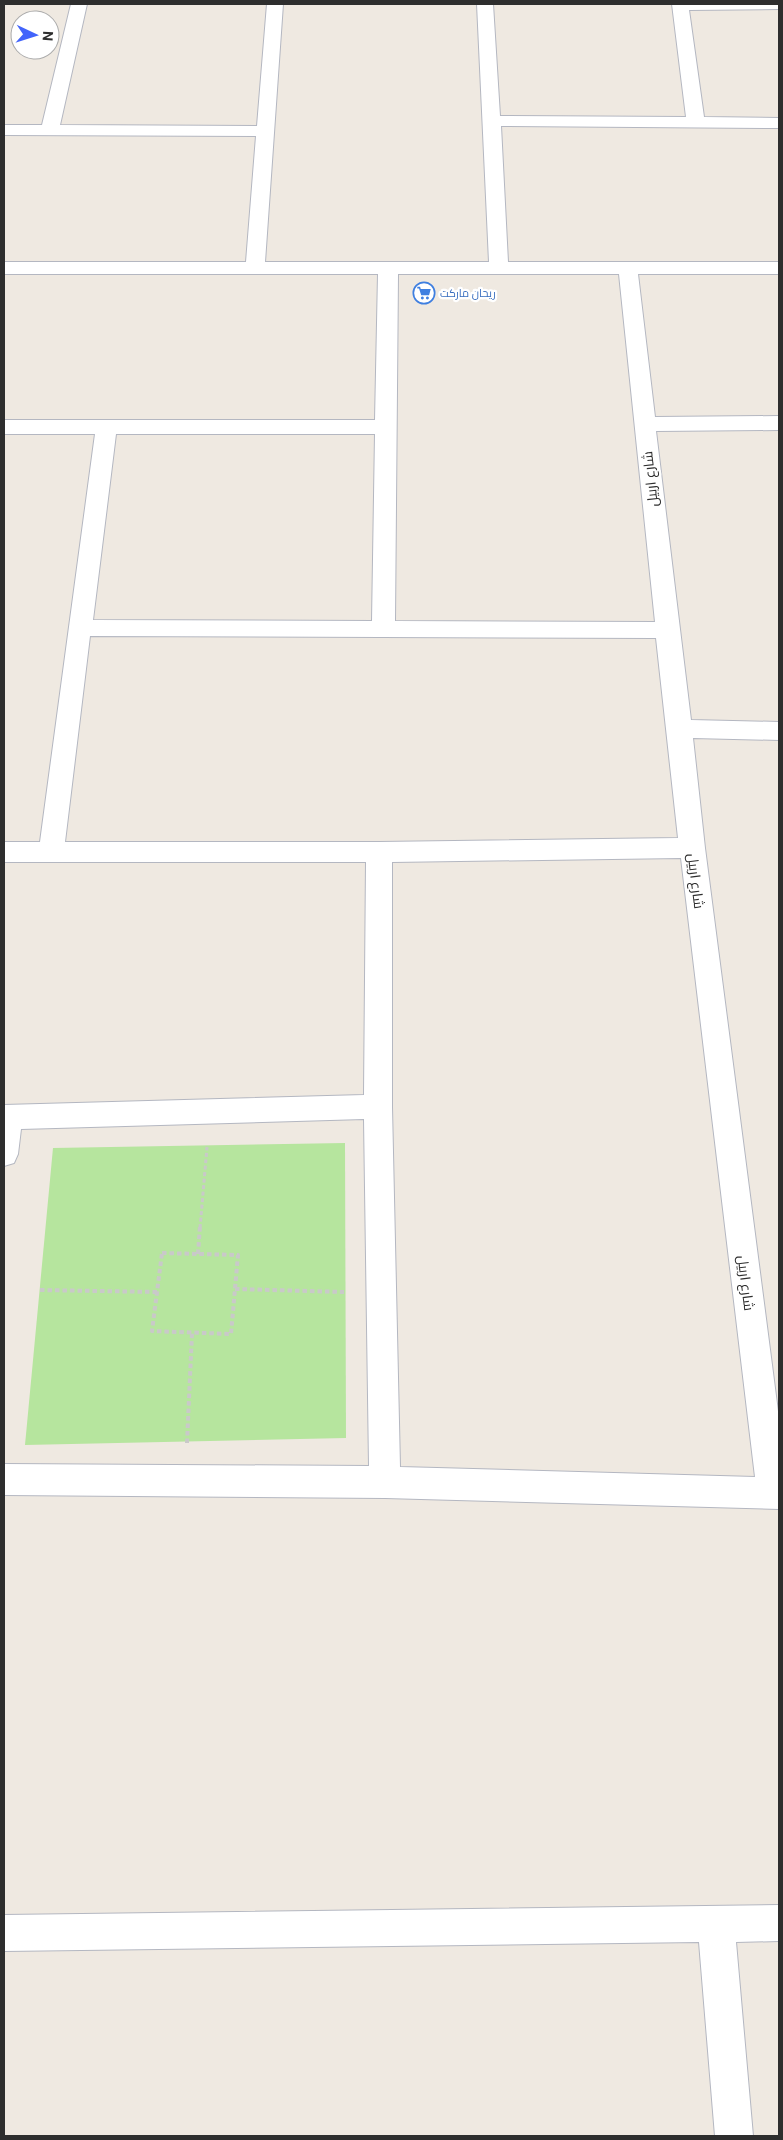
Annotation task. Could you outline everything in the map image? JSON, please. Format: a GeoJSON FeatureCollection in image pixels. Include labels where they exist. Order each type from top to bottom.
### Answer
{"type":"FeatureCollection","features":[{"type":"Feature","properties":{"kind":"street"},"geometry":{"type":"LineString","coordinates":[[50,130],[79,4]]}},
{"type":"Feature","properties":{"kind":"street"},"geometry":{"type":"LineString","coordinates":[[255,268],[275,4]]}},
{"type":"Feature","properties":{"kind":"street"},"geometry":{"type":"LineString","coordinates":[[485,4],[499,268]]}},
{"type":"Feature","properties":{"kind":"street"},"geometry":{"type":"LineString","coordinates":[[696,123],[680,4],[779,4]]}},
{"type":"Feature","properties":{"kind":"street"},"geometry":{"type":"LineString","coordinates":[[491,121],[779,124]]}},
{"type":"Feature","properties":{"kind":"street"},"geometry":{"type":"LineString","coordinates":[[4,130],[266,131]]}},
{"type":"Feature","properties":{"kind":"street"},"geometry":{"type":"LineString","coordinates":[[4,268],[779,268]]}},
{"type":"Feature","properties":{"kind":"street"},"geometry":{"type":"LineString","coordinates":[[383,628],[388,268]]}},
{"type":"Feature","properties":{"kind":"street","name":"شارع اربيل"},"geometry":{"type":"LineString","coordinates":[[628,268],[692,848],[776,1494]]}},
{"type":"Feature","properties":{"kind":"street"},"geometry":{"type":"LineString","coordinates":[[644,424],[779,423]]}},
{"type":"Feature","properties":{"kind":"street"},"geometry":{"type":"LineString","coordinates":[[4,428],[106,426],[386,427]]}},
{"type":"Feature","properties":{"kind":"street"},"geometry":{"type":"LineString","coordinates":[[51,851],[106,426]]}},
{"type":"Feature","properties":{"kind":"street"},"geometry":{"type":"LineString","coordinates":[[79,628],[667,630]]}},
{"type":"Feature","properties":{"kind":"street"},"geometry":{"type":"LineString","coordinates":[[680,729],[779,730]]}},
{"type":"Feature","properties":{"kind":"street"},"geometry":{"type":"LineString","coordinates":[[4,852],[379,852],[692,848]]}},
{"type":"Feature","properties":{"kind":"street"},"geometry":{"type":"LineString","coordinates":[[379,852],[378,1107],[385,1482]]}},
{"type":"Feature","properties":{"kind":"street"},"geometry":{"type":"LineString","coordinates":[[4,1154],[6,1117],[378,1107]]}},
{"type":"Feature","properties":{"kind":"street"},"geometry":{"type":"LineString","coordinates":[[4,1480],[385,1482],[776,1494]]}},
{"type":"Feature","properties":{"kind":"street"},"geometry":{"type":"LineString","coordinates":[[716,1924],[734,2136]]}},
{"type":"Feature","properties":{"kind":"street"},"geometry":{"type":"LineString","coordinates":[[4,1933],[779,1924]]}},
{"type":"Feature","properties":{"kind":"path"},"geometry":{"type":"LineString","coordinates":[[198,1254],[208,1145]]}},
{"type":"Feature","properties":{"kind":"path"},"geometry":{"type":"LineString","coordinates":[[162,1253],[238,1255],[235,1289],[231,1334],[152,1331],[162,1253]]}},
{"type":"Feature","properties":{"kind":"path"},"geometry":{"type":"LineString","coordinates":[[235,1289],[346,1292]]}},
{"type":"Feature","properties":{"kind":"path"},"geometry":{"type":"LineString","coordinates":[[40,1290],[157,1292]]}},
{"type":"Feature","properties":{"kind":"path"},"geometry":{"type":"LineString","coordinates":[[186,1481],[192,1333]]}},
{"type":"Feature","properties":{"kind":"green space"},"geometry":{"type":"Polygon","coordinates":[[[345,1143],[346,1438],[25,1445],[53,1148],[345,1143]]]}},
{"type":"Feature","properties":{"kind":"place","name":"ريحان ماركت"},"geometry":{"type":"Point","coordinates":[424,293]}}]}
